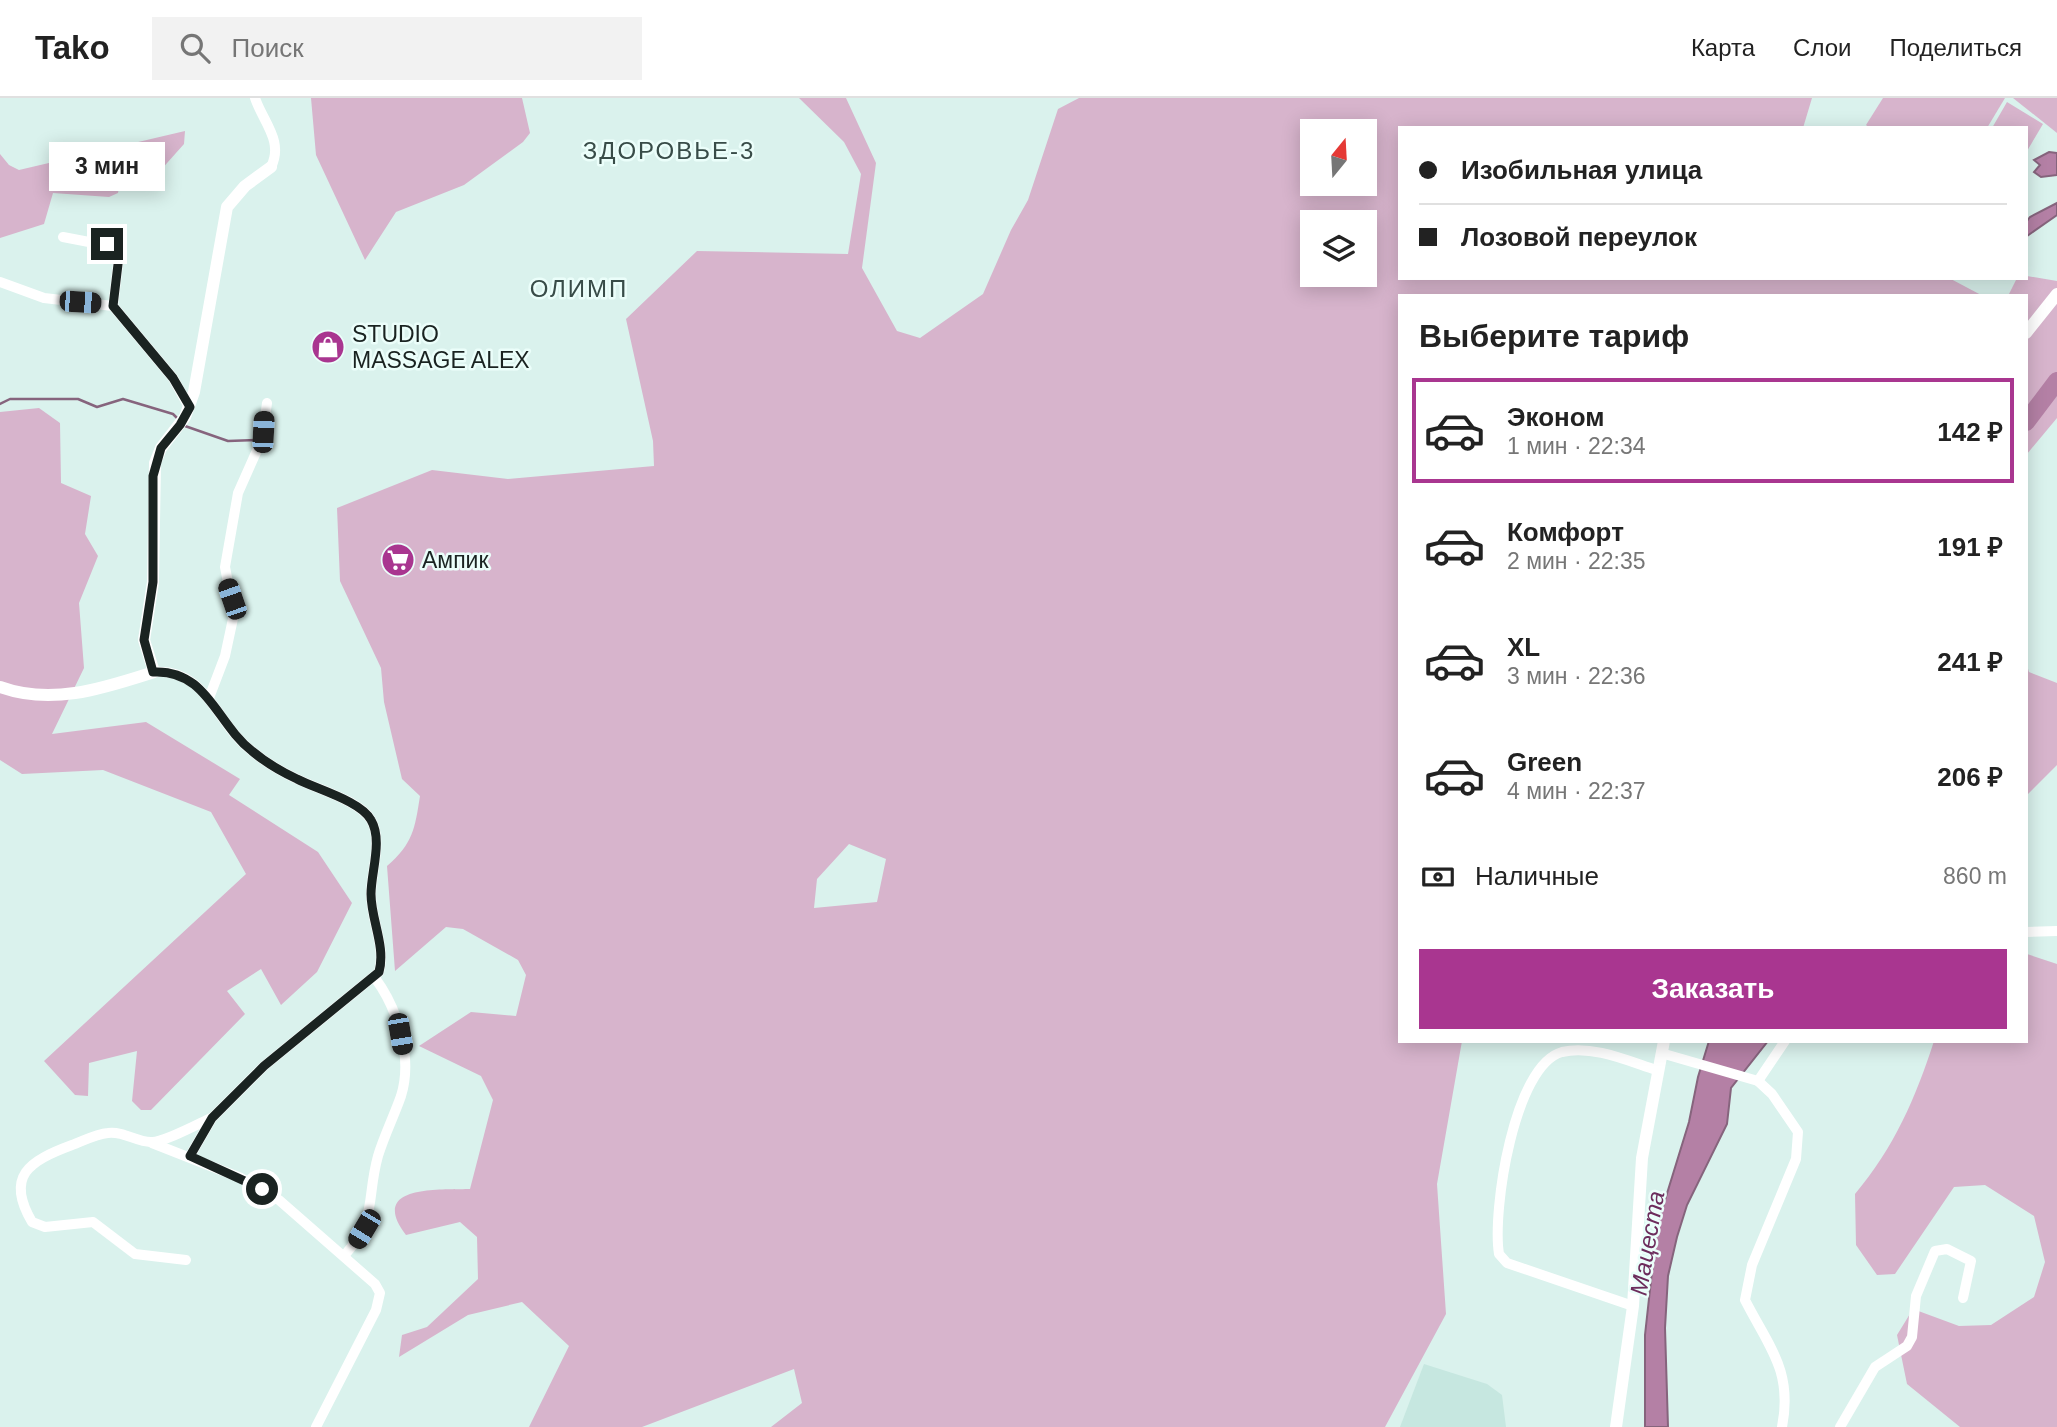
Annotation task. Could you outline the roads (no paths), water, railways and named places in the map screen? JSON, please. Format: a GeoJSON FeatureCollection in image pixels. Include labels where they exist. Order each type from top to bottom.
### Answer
{"type":"FeatureCollection","features":[{"type":"Feature","properties":{"kind":"street"},"geometry":{"type":"LineString","coordinates":[[153,672],[144,640],[153,582],[153,476],[161,448],[180,425],[190,407],[203,353],[227,207],[245,187],[271,167],[276,155],[275,142],[255,98]]}},
{"type":"Feature","properties":{"kind":"street"},"geometry":{"type":"LineString","coordinates":[[63,237],[116,247],[119,256],[113,306]]}},
{"type":"Feature","properties":{"kind":"street"},"geometry":{"type":"LineString","coordinates":[[0,282],[44,298],[113,306],[173,378],[190,407]]}},
{"type":"Feature","properties":{"kind":"street"},"geometry":{"type":"LineString","coordinates":[[2028,330],[2057,294]]}},
{"type":"Feature","properties":{"kind":"street"},"geometry":{"type":"LineString","coordinates":[[209,698],[225,656],[234,614],[225,567],[238,493],[262,439],[267,403]]}},
{"type":"Feature","properties":{"kind":"street"},"geometry":{"type":"LineString","coordinates":[[0,687],[21,692],[66,695],[105,688],[153,672],[171,673],[190,679],[209,698],[233,733],[252,751],[294,778],[359,808],[371,818],[375,832],[371,903],[382,953],[375,978],[264,1066],[212,1118],[190,1156]]}},
{"type":"Feature","properties":{"kind":"street"},"geometry":{"type":"LineString","coordinates":[[2028,932],[2057,931]]}},
{"type":"Feature","properties":{"kind":"street"},"geometry":{"type":"LineString","coordinates":[[344,1256],[364,1229],[377,1158],[404,1078],[403,1049],[395,1017],[375,978]]}},
{"type":"Feature","properties":{"kind":"street"},"geometry":{"type":"LineString","coordinates":[[1754,1080],[1783,1043]]}},
{"type":"Feature","properties":{"kind":"street"},"geometry":{"type":"LineString","coordinates":[[1616,1427],[1633,1306],[1642,1158],[1663,1047],[1693,1063],[1754,1080],[1772,1094],[1798,1132],[1796,1159],[1752,1265],[1745,1300],[1778,1357],[1786,1389],[1782,1427]]}},
{"type":"Feature","properties":{"kind":"street"},"geometry":{"type":"LineString","coordinates":[[1633,1306],[1507,1263],[1499,1254],[1497,1245],[1500,1213],[1520,1105],[1531,1082],[1545,1063],[1560,1053],[1582,1050],[1657,1070]]}},
{"type":"Feature","properties":{"kind":"street"},"geometry":{"type":"LineString","coordinates":[[152,1143],[212,1118]]}},
{"type":"Feature","properties":{"kind":"street"},"geometry":{"type":"LineString","coordinates":[[186,1260],[135,1254],[101,1225],[93,1222],[39,1226],[32,1222],[20,1196],[24,1172],[42,1157],[108,1133],[152,1143],[190,1156],[262,1189],[344,1256],[376,1284],[380,1293],[379,1301],[316,1427]]}},
{"type":"Feature","properties":{"kind":"street"},"geometry":{"type":"LineString","coordinates":[[1840,1427],[1875,1367],[1907,1346],[1913,1337],[1916,1296],[1935,1251],[1947,1249],[1971,1261],[1963,1298]]}},
{"type":"Feature","properties":{"kind":"waterway","name":"Мацеста"},"geometry":{"type":"LineString","coordinates":[[2028,419],[2057,381]]}},
{"type":"Feature","properties":{"kind":"waterway"},"geometry":{"type":"LineString","coordinates":[[0,404],[10,399],[78,399],[97,407],[123,399],[173,414],[178,419]]}},
{"type":"Feature","properties":{"kind":"waterway"},"geometry":{"type":"LineString","coordinates":[[185,426],[228,441],[256,440]]}},
{"type":"Feature","properties":{"kind":"place","name":"STUDIO MASSAGE ALEX"},"geometry":{"type":"Point","coordinates":[328,347]}},
{"type":"Feature","properties":{"kind":"place","name":"Ампик"},"geometry":{"type":"Point","coordinates":[398,560]}},
{"type":"Feature","properties":{"kind":"district","name":"ЗДОРОВЬЕ-3"},"geometry":{"type":"Point","coordinates":[669,150]}},
{"type":"Feature","properties":{"kind":"district","name":"ОЛИМП"},"geometry":{"type":"Point","coordinates":[579,288]}}]}
